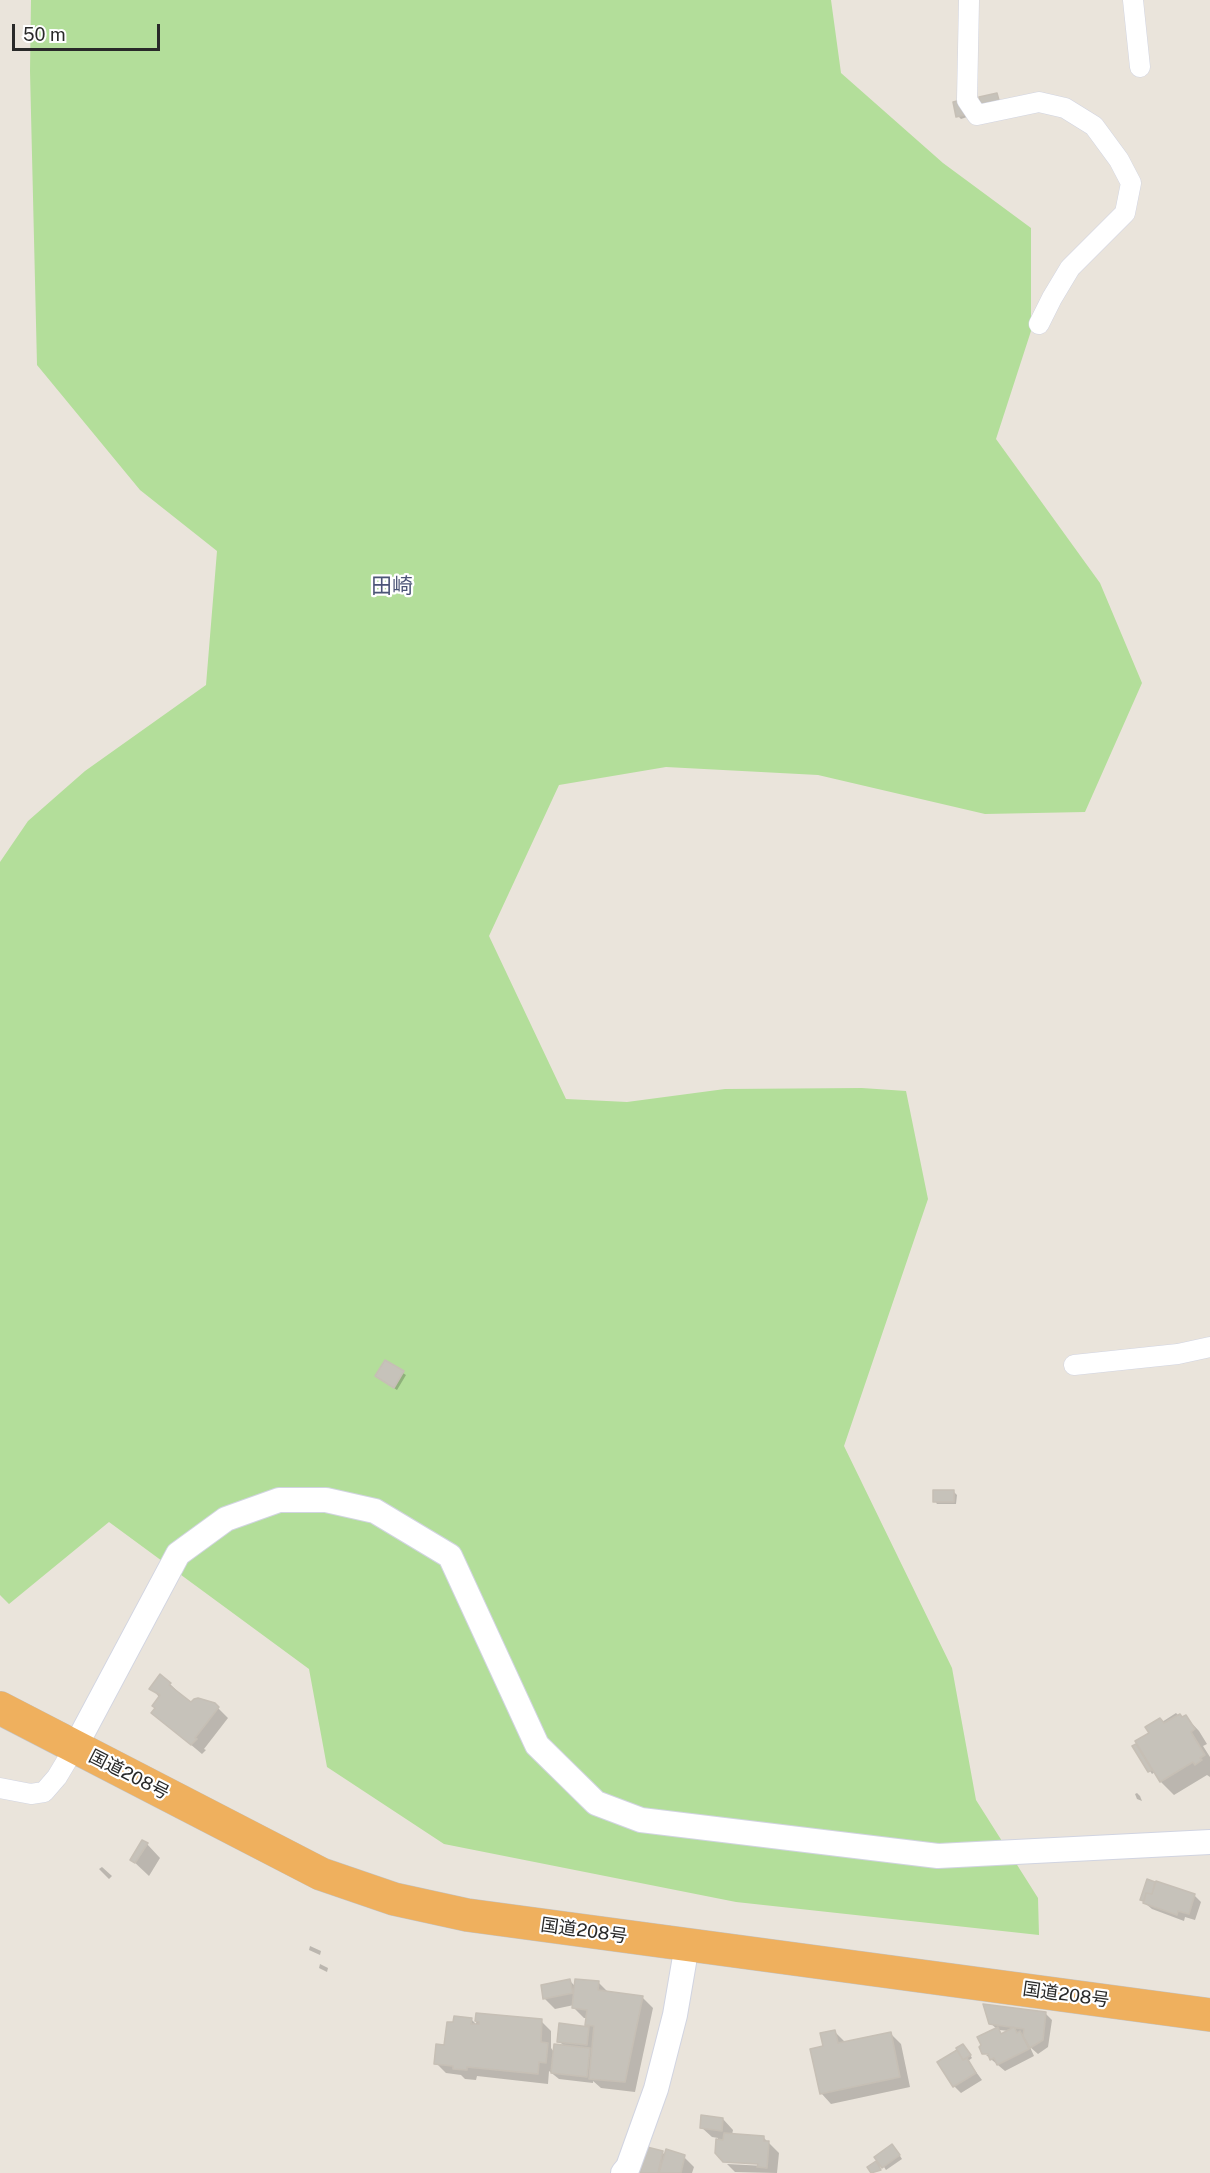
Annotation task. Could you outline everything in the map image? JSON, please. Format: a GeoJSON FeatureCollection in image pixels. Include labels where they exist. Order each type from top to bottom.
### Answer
{"type":"FeatureCollection","features":[{"type":"Feature","properties":{"kind":"highway","name":"国道208号"},"geometry":{"type":"LineString","coordinates":[[0,1708],[321,1874],[394,1899],[467,1915],[1210,2015]]}},
{"type":"Feature","properties":{"kind":"street"},"geometry":{"type":"LineString","coordinates":[[969,0],[967,100],[977,115],[1039,102],[1065,108],[1094,126],[1119,160],[1131,183],[1125,213],[1070,268],[1039,324]]}},
{"type":"Feature","properties":{"kind":"street"},"geometry":{"type":"LineString","coordinates":[[1133,0],[1140,67]]}},
{"type":"Feature","properties":{"kind":"street"},"geometry":{"type":"LineString","coordinates":[[1074,1365],[1178,1354],[1210,1347]]}},
{"type":"Feature","properties":{"kind":"street"},"geometry":{"type":"LineString","coordinates":[[0,1788],[31,1794],[44,1792],[57,1777],[178,1554],[226,1519],[279,1500],[326,1500],[375,1511],[450,1556],[537,1745],[596,1803],[641,1820],[938,1856],[1210,1842]]}},
{"type":"Feature","properties":{"kind":"street"},"geometry":{"type":"LineString","coordinates":[[623,2173],[628,2166],[656,2089],[675,2016],[687,1945]]}},
{"type":"Feature","properties":{"kind":"green space"},"geometry":{"type":"Polygon","coordinates":[[[31,0],[831,0],[841,73],[943,163],[1031,228],[1031,331],[996,439],[1100,583],[1142,683],[1085,812],[985,814],[818,775],[666,767],[559,785],[489,936],[566,1099],[627,1102],[725,1089],[862,1088],[906,1091],[928,1199],[844,1446],[952,1668],[976,1800],[1038,1898],[1039,1935],[736,1902],[444,1844],[327,1767],[309,1669],[109,1522],[9,1604],[0,1595],[0,862],[28,821],[85,771],[206,685],[217,551],[140,490],[37,365],[30,71],[31,0]]]}},
{"type":"Feature","properties":{"kind":"building"},"geometry":{"type":"Polygon","coordinates":[[[997,93],[1000,104],[981,108],[979,97],[997,93]]]}},
{"type":"Feature","properties":{"kind":"building"},"geometry":{"type":"Polygon","coordinates":[[[961,100],[965,115],[956,117],[953,102],[961,100]]]}},
{"type":"Feature","properties":{"kind":"building"},"geometry":{"type":"Polygon","coordinates":[[[385,1360],[404,1371],[394,1388],[375,1376],[385,1360]]]}},
{"type":"Feature","properties":{"kind":"building"},"geometry":{"type":"Polygon","coordinates":[[[933,1490],[954,1490],[954,1502],[933,1502],[933,1490]]]}},
{"type":"Feature","properties":{"kind":"building"},"geometry":{"type":"Polygon","coordinates":[[[160,1674],[171,1683],[169,1685],[191,1702],[198,1698],[215,1703],[219,1707],[191,1745],[151,1713],[155,1708],[152,1706],[160,1695],[149,1689],[160,1674]]]}},
{"type":"Feature","properties":{"kind":"building"},"geometry":{"type":"Polygon","coordinates":[[[1180,1714],[1182,1717],[1186,1715],[1195,1729],[1191,1732],[1205,1755],[1195,1765],[1193,1762],[1160,1782],[1135,1741],[1149,1733],[1145,1727],[1160,1718],[1164,1723],[1180,1714]]]}},
{"type":"Feature","properties":{"kind":"building"},"geometry":{"type":"Polygon","coordinates":[[[1136,1744],[1152,1770],[1148,1772],[1132,1746],[1136,1744]]]}},
{"type":"Feature","properties":{"kind":"building"},"geometry":{"type":"Polygon","coordinates":[[[142,1840],[148,1843],[135,1863],[130,1860],[142,1840]]]}},
{"type":"Feature","properties":{"kind":"building"},"geometry":{"type":"Polygon","coordinates":[[[1147,1879],[1155,1882],[1152,1894],[1146,1893],[1144,1901],[1140,1900],[1147,1879]]]}},
{"type":"Feature","properties":{"kind":"building"},"geometry":{"type":"Polygon","coordinates":[[[1156,1881],[1195,1894],[1189,1914],[1178,1911],[1177,1915],[1143,1903],[1146,1893],[1152,1894],[1156,1881]]]}},
{"type":"Feature","properties":{"kind":"building"},"geometry":{"type":"Polygon","coordinates":[[[570,1979],[573,1993],[543,1999],[541,1985],[570,1979]]]}},
{"type":"Feature","properties":{"kind":"building"},"geometry":{"type":"Polygon","coordinates":[[[575,1979],[599,1981],[598,1990],[643,1996],[625,2082],[589,2079],[594,2026],[585,2025],[587,2010],[572,2008],[575,1979]]]}},
{"type":"Feature","properties":{"kind":"building"},"geometry":{"type":"Polygon","coordinates":[[[983,2004],[1046,2012],[1043,2040],[1030,2048],[1023,2036],[1024,2029],[989,2024],[983,2004]]]}},
{"type":"Feature","properties":{"kind":"building"},"geometry":{"type":"Polygon","coordinates":[[[476,2013],[542,2019],[541,2042],[548,2043],[546,2063],[539,2062],[538,2074],[467,2067],[467,2070],[453,2069],[453,2066],[434,2064],[436,2044],[444,2045],[447,2022],[453,2022],[454,2016],[472,2018],[471,2024],[479,2024],[475,2021],[476,2013]]]}},
{"type":"Feature","properties":{"kind":"building"},"geometry":{"type":"Polygon","coordinates":[[[559,2023],[589,2027],[587,2045],[557,2042],[559,2023]]]}},
{"type":"Feature","properties":{"kind":"building"},"geometry":{"type":"Polygon","coordinates":[[[998,2027],[1001,2034],[1014,2027],[1017,2033],[1020,2031],[1029,2049],[997,2065],[994,2058],[990,2060],[988,2054],[982,2054],[977,2037],[998,2027]]]}},
{"type":"Feature","properties":{"kind":"building"},"geometry":{"type":"Polygon","coordinates":[[[835,2030],[838,2043],[891,2032],[900,2077],[820,2094],[810,2049],[823,2046],[820,2033],[835,2030]]]}},
{"type":"Feature","properties":{"kind":"building"},"geometry":{"type":"Polygon","coordinates":[[[554,2044],[590,2048],[587,2077],[551,2073],[554,2044]]]}},
{"type":"Feature","properties":{"kind":"building"},"geometry":{"type":"Polygon","coordinates":[[[963,2044],[971,2055],[963,2060],[956,2048],[963,2044]]]}},
{"type":"Feature","properties":{"kind":"building"},"geometry":{"type":"Polygon","coordinates":[[[957,2050],[963,2060],[967,2058],[976,2073],[953,2087],[937,2062],[957,2050]]]}},
{"type":"Feature","properties":{"kind":"building"},"geometry":{"type":"Polygon","coordinates":[[[701,2115],[723,2118],[722,2131],[700,2128],[701,2115]]]}},
{"type":"Feature","properties":{"kind":"building"},"geometry":{"type":"Polygon","coordinates":[[[724,2133],[764,2136],[764,2141],[769,2141],[767,2168],[757,2167],[758,2164],[723,2162],[715,2153],[716,2139],[723,2140],[724,2133]]]}},
{"type":"Feature","properties":{"kind":"building"},"geometry":{"type":"Polygon","coordinates":[[[892,2144],[900,2155],[882,2168],[874,2157],[892,2144]]]}},
{"type":"Feature","properties":{"kind":"building"},"geometry":{"type":"Polygon","coordinates":[[[647,2147],[663,2151],[658,2173],[640,2173],[647,2147]]]}},
{"type":"Feature","properties":{"kind":"building"},"geometry":{"type":"Polygon","coordinates":[[[666,2149],[685,2155],[681,2173],[659,2173],[666,2149]]]}},
{"type":"Feature","properties":{"kind":"building"},"geometry":{"type":"Polygon","coordinates":[[[876,2161],[881,2170],[871,2173],[867,2167],[876,2161]]]}},
{"type":"Feature","properties":{"kind":"district","name":"田崎"},"geometry":{"type":"Point","coordinates":[392,587]}}]}
